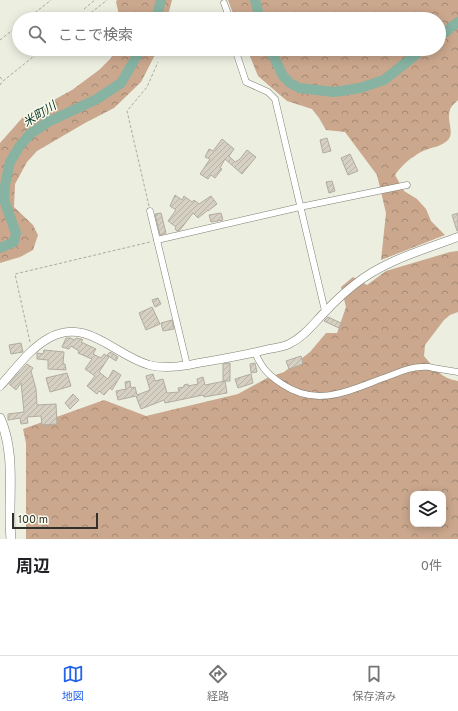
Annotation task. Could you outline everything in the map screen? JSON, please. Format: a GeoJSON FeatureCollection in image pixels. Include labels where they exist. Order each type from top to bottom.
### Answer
{"type":"FeatureCollection","features":[{"type":"Feature","properties":{"kind":"main road"},"geometry":{"type":"LineString","coordinates":[[0,418],[5,429],[10,450],[11,539]]}},
{"type":"Feature","properties":{"kind":"street"},"geometry":{"type":"LineString","coordinates":[[224,3],[227,12]]}},
{"type":"Feature","properties":{"kind":"street"},"geometry":{"type":"LineString","coordinates":[[237,56],[246,82],[268,92],[275,99],[325,311]]}},
{"type":"Feature","properties":{"kind":"street"},"geometry":{"type":"LineString","coordinates":[[157,240],[300,207],[407,185]]}},
{"type":"Feature","properties":{"kind":"street"},"geometry":{"type":"LineString","coordinates":[[150,211],[187,365]]}},
{"type":"Feature","properties":{"kind":"street"},"geometry":{"type":"LineString","coordinates":[[0,386],[32,350],[50,338],[67,331],[80,331],[97,338],[135,360],[150,366],[166,367],[187,365],[255,353],[289,345],[300,337],[325,311],[354,285],[378,270],[406,257],[458,237]]}},
{"type":"Feature","properties":{"kind":"street"},"geometry":{"type":"LineString","coordinates":[[255,353],[261,366],[270,376],[289,388],[309,396],[323,397],[339,394],[415,367],[431,366],[433,368],[458,372]]}},
{"type":"Feature","properties":{"kind":"path"},"geometry":{"type":"LineString","coordinates":[[36,12],[51,0]]}},
{"type":"Feature","properties":{"kind":"path"},"geometry":{"type":"LineString","coordinates":[[84,9],[95,0]]}},
{"type":"Feature","properties":{"kind":"path"},"geometry":{"type":"LineString","coordinates":[[92,12],[107,0]]}},
{"type":"Feature","properties":{"kind":"path"},"geometry":{"type":"LineString","coordinates":[[0,40],[12,31]]}},
{"type":"Feature","properties":{"kind":"path"},"geometry":{"type":"LineString","coordinates":[[0,85],[34,56]]}},
{"type":"Feature","properties":{"kind":"path"},"geometry":{"type":"LineString","coordinates":[[150,211],[126,111],[147,87],[158,62]]}},
{"type":"Feature","properties":{"kind":"path"},"geometry":{"type":"LineString","coordinates":[[0,77],[3,81]]}},
{"type":"Feature","properties":{"kind":"path"},"geometry":{"type":"LineString","coordinates":[[32,350],[15,274],[157,240]]}},
{"type":"Feature","properties":{"kind":"green space"},"geometry":{"type":"Polygon","coordinates":[[[117,0],[172,0],[169,12],[118,12],[116,2],[117,0]]]}},
{"type":"Feature","properties":{"kind":"green space"},"geometry":{"type":"Polygon","coordinates":[[[228,0],[458,0],[458,100],[451,107],[449,114],[451,130],[450,137],[442,144],[423,151],[415,156],[395,175],[404,191],[417,199],[426,209],[431,221],[445,235],[381,260],[386,213],[377,175],[345,132],[326,130],[312,109],[287,101],[258,76],[250,56],[446,56],[446,12],[232,12],[228,0]]]}},
{"type":"Feature","properties":{"kind":"green space"},"geometry":{"type":"Polygon","coordinates":[[[112,56],[154,56],[141,82],[114,108],[37,151],[27,162],[15,184],[14,207],[33,225],[38,235],[33,250],[20,257],[0,263],[0,143],[23,117],[72,90],[99,70],[112,56]]]}},
{"type":"Feature","properties":{"kind":"green space"},"geometry":{"type":"Polygon","coordinates":[[[458,251],[458,312],[450,315],[444,320],[425,345],[424,356],[435,369],[447,378],[458,381],[458,539],[26,539],[26,443],[23,429],[104,400],[146,416],[238,394],[267,378],[284,372],[310,352],[326,333],[337,333],[346,307],[341,287],[353,277],[367,285],[386,271],[458,251]]]}},
{"type":"Feature","properties":{"kind":"building"},"geometry":{"type":"Polygon","coordinates":[[[327,138],[331,151],[323,153],[320,140],[327,138]]]}},
{"type":"Feature","properties":{"kind":"building"},"geometry":{"type":"Polygon","coordinates":[[[222,139],[234,149],[229,156],[235,162],[240,159],[247,150],[256,157],[242,174],[225,159],[220,168],[222,169],[215,178],[211,175],[208,179],[200,174],[210,159],[205,157],[209,149],[213,151],[222,139]]]}},
{"type":"Feature","properties":{"kind":"building"},"geometry":{"type":"Polygon","coordinates":[[[350,154],[358,171],[348,175],[341,158],[350,154]]]}},
{"type":"Feature","properties":{"kind":"building"},"geometry":{"type":"Polygon","coordinates":[[[332,181],[335,191],[329,193],[326,182],[332,181]]]}},
{"type":"Feature","properties":{"kind":"building"},"geometry":{"type":"Polygon","coordinates":[[[175,195],[182,200],[184,196],[192,202],[194,200],[199,204],[211,196],[217,204],[198,218],[193,213],[180,230],[177,231],[175,229],[176,227],[168,221],[176,210],[170,206],[175,195]]]}},
{"type":"Feature","properties":{"kind":"building"},"geometry":{"type":"Polygon","coordinates":[[[161,213],[166,233],[160,235],[155,214],[161,213]]]}},
{"type":"Feature","properties":{"kind":"building"},"geometry":{"type":"Polygon","coordinates":[[[221,213],[223,220],[211,222],[209,215],[221,213]]]}},
{"type":"Feature","properties":{"kind":"building"},"geometry":{"type":"Polygon","coordinates":[[[458,213],[458,231],[457,231],[452,215],[458,213]]]}},
{"type":"Feature","properties":{"kind":"building"},"geometry":{"type":"Polygon","coordinates":[[[158,298],[161,304],[155,307],[152,300],[158,298]]]}},
{"type":"Feature","properties":{"kind":"building"},"geometry":{"type":"Polygon","coordinates":[[[152,307],[160,324],[146,330],[139,313],[152,307]]]}},
{"type":"Feature","properties":{"kind":"building"},"geometry":{"type":"Polygon","coordinates":[[[328,317],[341,323],[339,328],[324,321],[328,317]]]}},
{"type":"Feature","properties":{"kind":"building"},"geometry":{"type":"Polygon","coordinates":[[[172,320],[174,329],[163,331],[161,323],[172,320]]]}},
{"type":"Feature","properties":{"kind":"building"},"geometry":{"type":"Polygon","coordinates":[[[66,338],[75,340],[76,338],[81,339],[83,340],[81,342],[96,349],[93,354],[101,358],[104,354],[109,357],[99,372],[108,379],[113,370],[121,375],[112,390],[110,388],[104,395],[99,391],[97,394],[87,386],[95,376],[85,369],[92,359],[78,353],[79,351],[71,346],[69,349],[62,347],[66,338]]]}},
{"type":"Feature","properties":{"kind":"building"},"geometry":{"type":"Polygon","coordinates":[[[21,343],[23,352],[11,354],[9,345],[21,343]]]}},
{"type":"Feature","properties":{"kind":"building"},"geometry":{"type":"Polygon","coordinates":[[[44,350],[64,352],[63,364],[65,364],[66,370],[48,369],[48,360],[37,359],[37,353],[43,354],[44,350]]]}},
{"type":"Feature","properties":{"kind":"building"},"geometry":{"type":"Polygon","coordinates":[[[110,352],[118,357],[116,361],[107,355],[110,352]]]}},
{"type":"Feature","properties":{"kind":"building"},"geometry":{"type":"Polygon","coordinates":[[[301,356],[303,364],[289,369],[286,361],[301,356]]]}},
{"type":"Feature","properties":{"kind":"building"},"geometry":{"type":"Polygon","coordinates":[[[230,363],[230,381],[223,381],[223,364],[230,363]]]}},
{"type":"Feature","properties":{"kind":"building"},"geometry":{"type":"Polygon","coordinates":[[[255,363],[257,372],[251,373],[250,364],[255,363]]]}},
{"type":"Feature","properties":{"kind":"building"},"geometry":{"type":"Polygon","coordinates":[[[27,364],[33,368],[31,371],[36,389],[37,405],[56,404],[57,424],[42,425],[41,416],[27,417],[28,423],[21,424],[20,418],[8,420],[8,414],[24,412],[21,383],[16,390],[9,384],[27,364]]]}},
{"type":"Feature","properties":{"kind":"building"},"geometry":{"type":"Polygon","coordinates":[[[67,373],[71,386],[50,392],[46,378],[67,373]]]}},
{"type":"Feature","properties":{"kind":"building"},"geometry":{"type":"Polygon","coordinates":[[[153,374],[155,381],[163,379],[167,393],[179,392],[178,388],[184,387],[184,385],[188,384],[188,386],[198,384],[197,379],[203,377],[205,385],[225,381],[227,393],[204,397],[203,395],[165,403],[164,400],[141,409],[136,396],[118,400],[116,391],[126,389],[125,382],[130,381],[131,388],[135,387],[137,395],[150,390],[146,376],[153,374]]]}},
{"type":"Feature","properties":{"kind":"building"},"geometry":{"type":"Polygon","coordinates":[[[251,374],[253,383],[238,388],[235,379],[251,374]]]}},
{"type":"Feature","properties":{"kind":"building"},"geometry":{"type":"Polygon","coordinates":[[[73,394],[79,400],[70,409],[65,403],[73,394]]]}},
{"type":"Feature","properties":{"kind":"waterway","name":"米町川"},"geometry":{"type":"LineString","coordinates":[[158,12],[161,0]]}},
{"type":"Feature","properties":{"kind":"waterway","name":"米町川"},"geometry":{"type":"LineString","coordinates":[[255,0],[258,12]]}},
{"type":"Feature","properties":{"kind":"waterway","name":"米町川"},"geometry":{"type":"LineString","coordinates":[[446,31],[458,22]]}},
{"type":"Feature","properties":{"kind":"waterway","name":"米町川"},"geometry":{"type":"LineString","coordinates":[[0,248],[14,242],[16,233],[4,200],[5,185],[10,162],[19,147],[30,134],[48,122],[97,99],[121,83],[137,56]]}},
{"type":"Feature","properties":{"kind":"waterway","name":"米町川"},"geometry":{"type":"LineString","coordinates":[[273,56],[283,76],[290,83],[299,88],[334,92],[360,88],[384,80],[414,56]]}}]}
